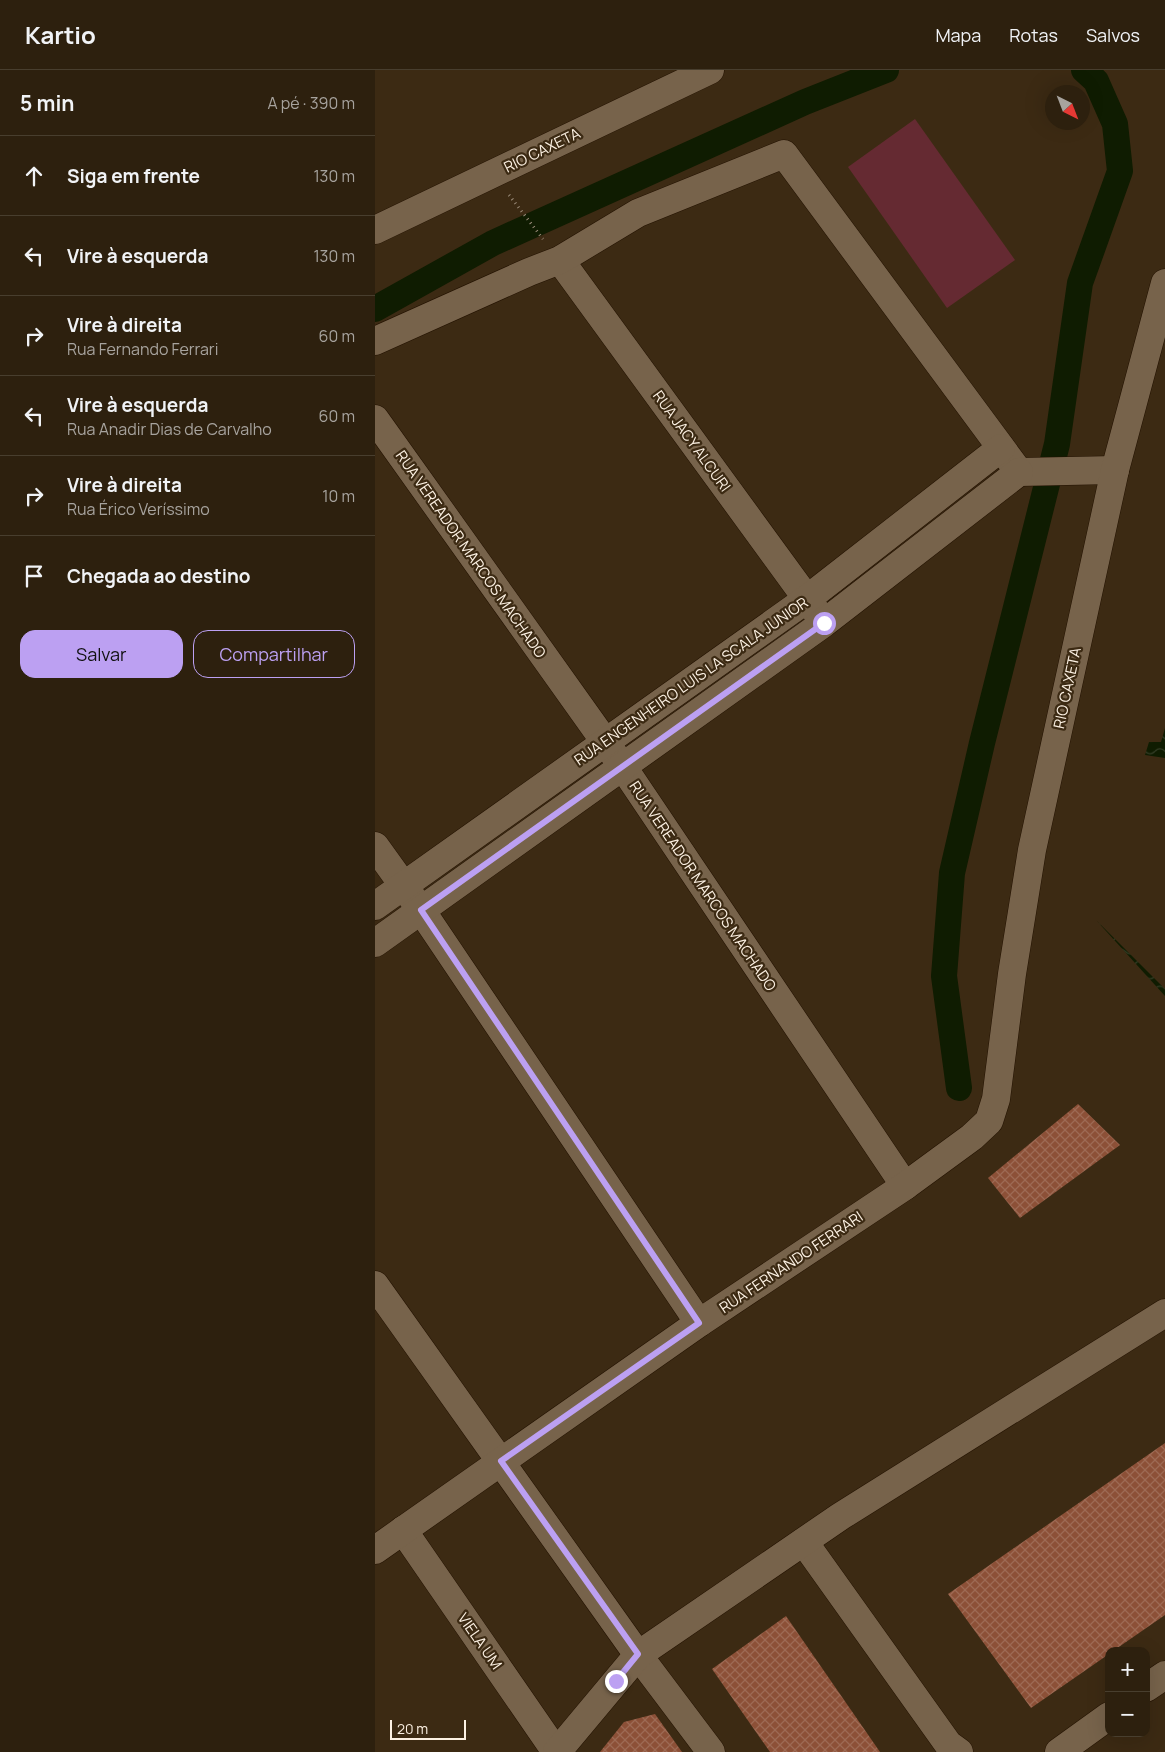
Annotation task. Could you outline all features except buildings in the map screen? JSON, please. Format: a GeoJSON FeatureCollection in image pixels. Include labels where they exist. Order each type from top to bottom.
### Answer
{"type":"FeatureCollection","features":[{"type":"Feature","properties":{"kind":"street","name":"RIO CAXETA"},"geometry":{"type":"LineString","coordinates":[[375,230],[710,70]]}},
{"type":"Feature","properties":{"kind":"street"},"geometry":{"type":"LineString","coordinates":[[375,341],[529,272],[553,252],[638,213],[784,154],[1001,448],[1025,471],[1115,470]]}},
{"type":"Feature","properties":{"kind":"street","name":"RUA JACY ALCURI"},"geometry":{"type":"LineString","coordinates":[[553,252],[824,623]]}},
{"type":"Feature","properties":{"kind":"street","name":"RIO CAXETA"},"geometry":{"type":"LineString","coordinates":[[996,1099],[1011,974],[1031,850],[1115,470],[1165,283]]}},
{"type":"Feature","properties":{"kind":"street","name":"RUA VEREADOR MARCOS MACHADO"},"geometry":{"type":"LineString","coordinates":[[375,419],[623,767],[905,1186]]}},
{"type":"Feature","properties":{"kind":"street","name":"RUA ENGENHEIRO LUIS LA SCALA JUNIOR"},"geometry":{"type":"LineString","coordinates":[[375,906],[807,599],[1001,448]]}},
{"type":"Feature","properties":{"kind":"street","name":"RUA ENGENHEIRO LUIS LA SCALA JUNIOR"},"geometry":{"type":"LineString","coordinates":[[375,943],[824,623],[1025,471]]}},
{"type":"Feature","properties":{"kind":"street"},"geometry":{"type":"LineString","coordinates":[[375,846],[421,910],[699,1323]]}},
{"type":"Feature","properties":{"kind":"street","name":"RUA FERNANDO FERRARI"},"geometry":{"type":"LineString","coordinates":[[375,1550],[699,1323],[905,1186],[972,1137],[989,1120],[996,1099]]}},
{"type":"Feature","properties":{"kind":"street"},"geometry":{"type":"LineString","coordinates":[[375,1285],[638,1654],[711,1752]]}},
{"type":"Feature","properties":{"kind":"street"},"geometry":{"type":"LineString","coordinates":[[557,1752],[638,1654],[841,1516],[1165,1313]]}},
{"type":"Feature","properties":{"kind":"street","name":"VIELA UM"},"geometry":{"type":"LineString","coordinates":[[403,1530],[557,1752]]}},
{"type":"Feature","properties":{"kind":"street"},"geometry":{"type":"LineString","coordinates":[[805,1542],[948,1744],[959,1752]]}},
{"type":"Feature","properties":{"kind":"street"},"geometry":{"type":"LineString","coordinates":[[1150,1685],[1165,1675]]}},
{"type":"Feature","properties":{"kind":"street"},"geometry":{"type":"LineString","coordinates":[[1059,1752],[1105,1719]]}},
{"type":"Feature","properties":{"kind":"path"},"geometry":{"type":"LineString","coordinates":[[509,194],[553,252]]}},
{"type":"Feature","properties":{"kind":"shaded area"},"geometry":{"type":"Polygon","coordinates":[[[915,119],[1015,260],[947,308],[848,167],[915,119]]]}},
{"type":"Feature","properties":{"kind":"water"},"geometry":{"type":"Polygon","coordinates":[[[1165,728],[1165,758],[1145,755],[1149,742],[1161,742],[1165,728]]]}},
{"type":"Feature","properties":{"kind":"water"},"geometry":{"type":"Polygon","coordinates":[[[1096,920],[1165,989],[1165,996],[1096,920]]]}},
{"type":"Feature","properties":{"kind":"waterway"},"geometry":{"type":"LineString","coordinates":[[375,309],[493,243],[805,102],[886,70]]}},
{"type":"Feature","properties":{"kind":"waterway"},"geometry":{"type":"LineString","coordinates":[[959,1088],[944,976],[952,873],[982,743],[1057,444],[1080,283],[1120,171],[1115,124],[1096,81],[1084,70]]}},
{"type":"Feature","properties":{"kind":"route"},"geometry":{"type":"LineString","coordinates":[[616,1681],[638,1654],[501,1461],[699,1323],[421,910],[824,623]]}}]}
